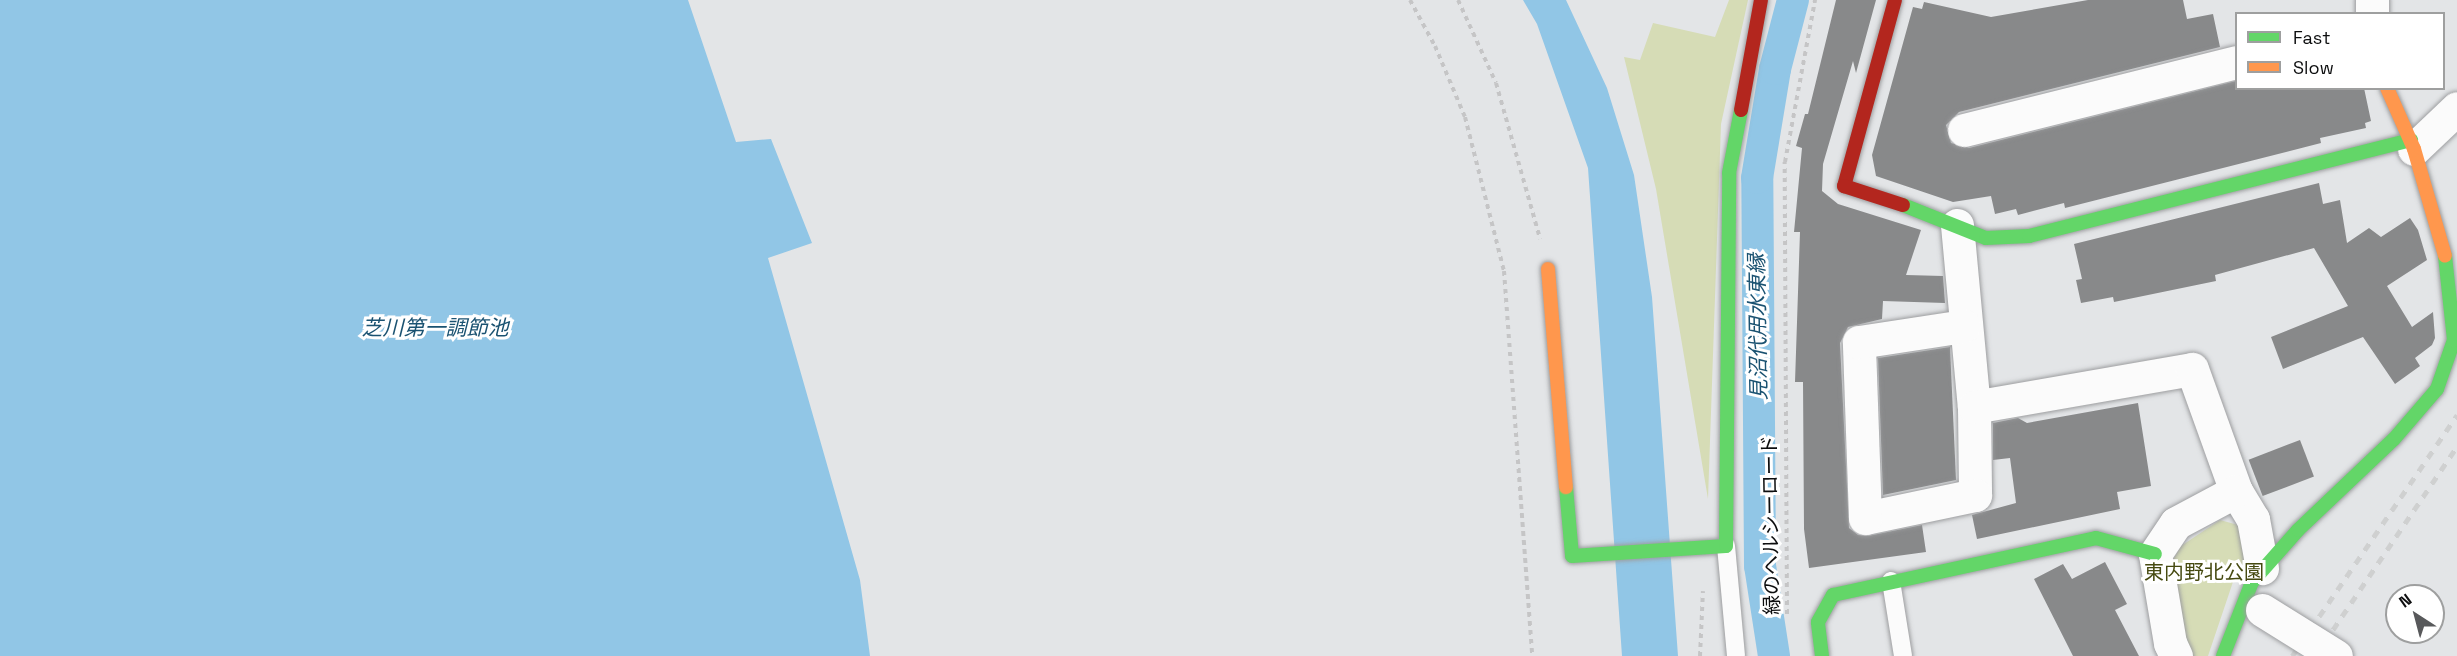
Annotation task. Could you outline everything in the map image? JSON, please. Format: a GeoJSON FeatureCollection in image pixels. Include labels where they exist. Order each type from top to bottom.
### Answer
{"type":"FeatureCollection","features":[{"type":"Feature","properties":{"kind":"street"},"geometry":{"type":"LineString","coordinates":[[1548,268],[1572,556],[1685,546],[1726,546],[1729,173],[1761,0]]}},
{"type":"Feature","properties":{"kind":"street"},"geometry":{"type":"LineString","coordinates":[[1895,0],[1844,186],[1986,237],[2029,236],[2413,145],[2457,108]]}},
{"type":"Feature","properties":{"kind":"street"},"geometry":{"type":"LineString","coordinates":[[1964,130],[2235,62]]}},
{"type":"Feature","properties":{"kind":"street"},"geometry":{"type":"LineString","coordinates":[[2223,656],[2254,604],[2252,582],[2262,568],[2394,439],[2437,389],[2454,340],[2452,261],[2413,145],[2388,90]]}},
{"type":"Feature","properties":{"kind":"street"},"geometry":{"type":"LineString","coordinates":[[1957,225],[1964,326],[1974,407],[1975,495],[1865,518],[1859,342],[1964,326]]}},
{"type":"Feature","properties":{"kind":"street"},"geometry":{"type":"LineString","coordinates":[[1974,407],[2192,369],[2236,491],[2253,519],[2262,568]]}},
{"type":"Feature","properties":{"kind":"street"},"geometry":{"type":"LineString","coordinates":[[2176,656],[2170,643],[2155,554],[2176,524],[2236,491]]}},
{"type":"Feature","properties":{"kind":"street"},"geometry":{"type":"LineString","coordinates":[[1822,656],[1818,622],[1833,596],[1891,581],[2096,537],[2155,554]]}},
{"type":"Feature","properties":{"kind":"street"},"geometry":{"type":"LineString","coordinates":[[2254,604],[2336,656]]}},
{"type":"Feature","properties":{"kind":"lane"},"geometry":{"type":"LineString","coordinates":[[1726,546],[1736,656]]}},
{"type":"Feature","properties":{"kind":"lane"},"geometry":{"type":"LineString","coordinates":[[1891,581],[1903,656]]}},
{"type":"Feature","properties":{"kind":"path"},"geometry":{"type":"LineString","coordinates":[[1410,0],[1435,46],[1465,117],[1504,271],[1532,656]]}},
{"type":"Feature","properties":{"kind":"path"},"geometry":{"type":"LineString","coordinates":[[1458,0],[1496,82],[1548,268]]}},
{"type":"Feature","properties":{"kind":"path","name":"緑のヘルシーロード"},"geometry":{"type":"LineString","coordinates":[[1788,619],[1784,182],[1791,119],[1815,0]]}},
{"type":"Feature","properties":{"kind":"path"},"geometry":{"type":"LineString","coordinates":[[1700,656],[1706,545]]}},
{"type":"Feature","properties":{"kind":"green space"},"geometry":{"type":"Polygon","coordinates":[[[1729,0],[1748,0],[1721,124],[1708,499],[1656,189],[1624,57],[1640,60],[1653,23],[1715,37],[1729,0]]]}},
{"type":"Feature","properties":{"kind":"green space","name":"東内野北公園"},"geometry":{"type":"Polygon","coordinates":[[[2220,520],[2238,525],[2245,562],[2237,570],[2208,656],[2193,656],[2183,635],[2172,575],[2174,558],[2181,546],[2220,520]]]}},
{"type":"Feature","properties":{"kind":"water","name":"芝川第一調節池"},"geometry":{"type":"Polygon","coordinates":[[[0,0],[688,0],[736,142],[771,139],[812,243],[768,258],[860,580],[870,656],[0,656],[0,0]]]}},
{"type":"Feature","properties":{"kind":"water"},"geometry":{"type":"Polygon","coordinates":[[[1523,0],[1566,0],[1607,88],[1634,175],[1652,297],[1678,656],[1622,656],[1588,168],[1537,24],[1523,0]]]}},
{"type":"Feature","properties":{"kind":"building"},"geometry":{"type":"Polygon","coordinates":[[[1836,0],[1876,0],[1856,73],[1853,61],[1823,164],[1822,191],[1838,204],[1921,230],[1906,275],[1943,276],[1945,303],[1883,301],[1882,319],[1848,327],[1840,343],[1849,528],[1858,535],[1868,536],[1922,525],[1926,552],[1809,568],[1804,529],[1803,382],[1795,382],[1800,232],[1794,232],[1802,148],[1796,146],[1805,114],[1808,114],[1836,0]]]}},
{"type":"Feature","properties":{"kind":"building"},"geometry":{"type":"Polygon","coordinates":[[[2088,0],[2183,0],[2187,19],[2213,14],[2220,47],[1959,112],[1946,125],[1951,143],[1969,148],[2235,81],[2235,90],[2364,90],[2371,121],[2365,123],[2366,128],[2320,138],[2321,143],[2065,208],[2064,203],[2018,215],[2016,209],[1995,214],[1991,196],[1953,202],[1876,176],[1872,155],[1913,7],[1922,9],[1924,2],[1991,17],[2088,0]]]}},
{"type":"Feature","properties":{"kind":"building"},"geometry":{"type":"Polygon","coordinates":[[[2319,183],[2323,204],[2340,200],[2347,243],[2369,228],[2381,237],[2410,218],[2418,230],[2427,260],[2387,286],[2412,327],[2433,312],[2435,338],[2432,345],[2415,358],[2420,366],[2395,384],[2363,337],[2283,369],[2271,337],[2348,306],[2314,248],[2215,275],[2216,281],[2114,302],[2113,297],[2081,303],[2076,280],[2082,279],[2074,244],[2319,183]]]}},
{"type":"Feature","properties":{"kind":"building"},"geometry":{"type":"Polygon","coordinates":[[[1950,347],[1956,480],[1883,495],[1878,358],[1950,347]]]}},
{"type":"Feature","properties":{"kind":"building"},"geometry":{"type":"Polygon","coordinates":[[[2138,403],[2151,486],[2117,492],[2120,509],[1977,539],[1972,515],[2016,503],[2010,458],[1993,460],[1993,423],[2018,418],[2027,423],[2138,403]]]}},
{"type":"Feature","properties":{"kind":"building"},"geometry":{"type":"Polygon","coordinates":[[[2300,440],[2314,476],[2263,496],[2249,460],[2300,440]]]}},
{"type":"Feature","properties":{"kind":"building"},"geometry":{"type":"Polygon","coordinates":[[[2105,562],[2127,604],[2115,610],[2139,656],[2073,656],[2034,579],[2063,564],[2072,579],[2105,562]]]}},
{"type":"Feature","properties":{"kind":"waterway","name":"見沼代用水東縁"},"geometry":{"type":"LineString","coordinates":[[1774,656],[1760,566],[1757,178],[1775,69],[1793,0]]}},
{"type":"Feature","properties":{"kind":"railway"},"geometry":{"type":"LineString","coordinates":[[2292,656],[2457,415]]}},
{"type":"Feature","properties":{"kind":"railway"},"geometry":{"type":"LineString","coordinates":[[2315,656],[2457,446]]}},
{"type":"Feature","properties":{"kind":"traffic: fast"},"geometry":{"type":"LineString","coordinates":[[1566,487],[1572,556],[1726,546],[1729,173],[1741,110]]}},
{"type":"Feature","properties":{"kind":"traffic: fast"},"geometry":{"type":"LineString","coordinates":[[1903,205],[1986,238],[2029,236],[2411,140]]}},
{"type":"Feature","properties":{"kind":"traffic: fast"},"geometry":{"type":"LineString","coordinates":[[2223,656],[2252,582],[2298,530],[2394,439],[2437,389],[2454,340],[2445,256]]}},
{"type":"Feature","properties":{"kind":"traffic: fast"},"geometry":{"type":"LineString","coordinates":[[1822,656],[1818,622],[1833,595],[2096,538],[2155,554]]}},
{"type":"Feature","properties":{"kind":"traffic: slow"},"geometry":{"type":"LineString","coordinates":[[2388,90],[2414,149],[2445,256]]}},
{"type":"Feature","properties":{"kind":"traffic: slow"},"geometry":{"type":"LineString","coordinates":[[1548,269],[1566,487]]}},
{"type":"Feature","properties":{"kind":"traffic: jam"},"geometry":{"type":"LineString","coordinates":[[1741,110],[1761,0]]}},
{"type":"Feature","properties":{"kind":"traffic: jam"},"geometry":{"type":"LineString","coordinates":[[1895,0],[1844,186],[1903,205]]}}]}
